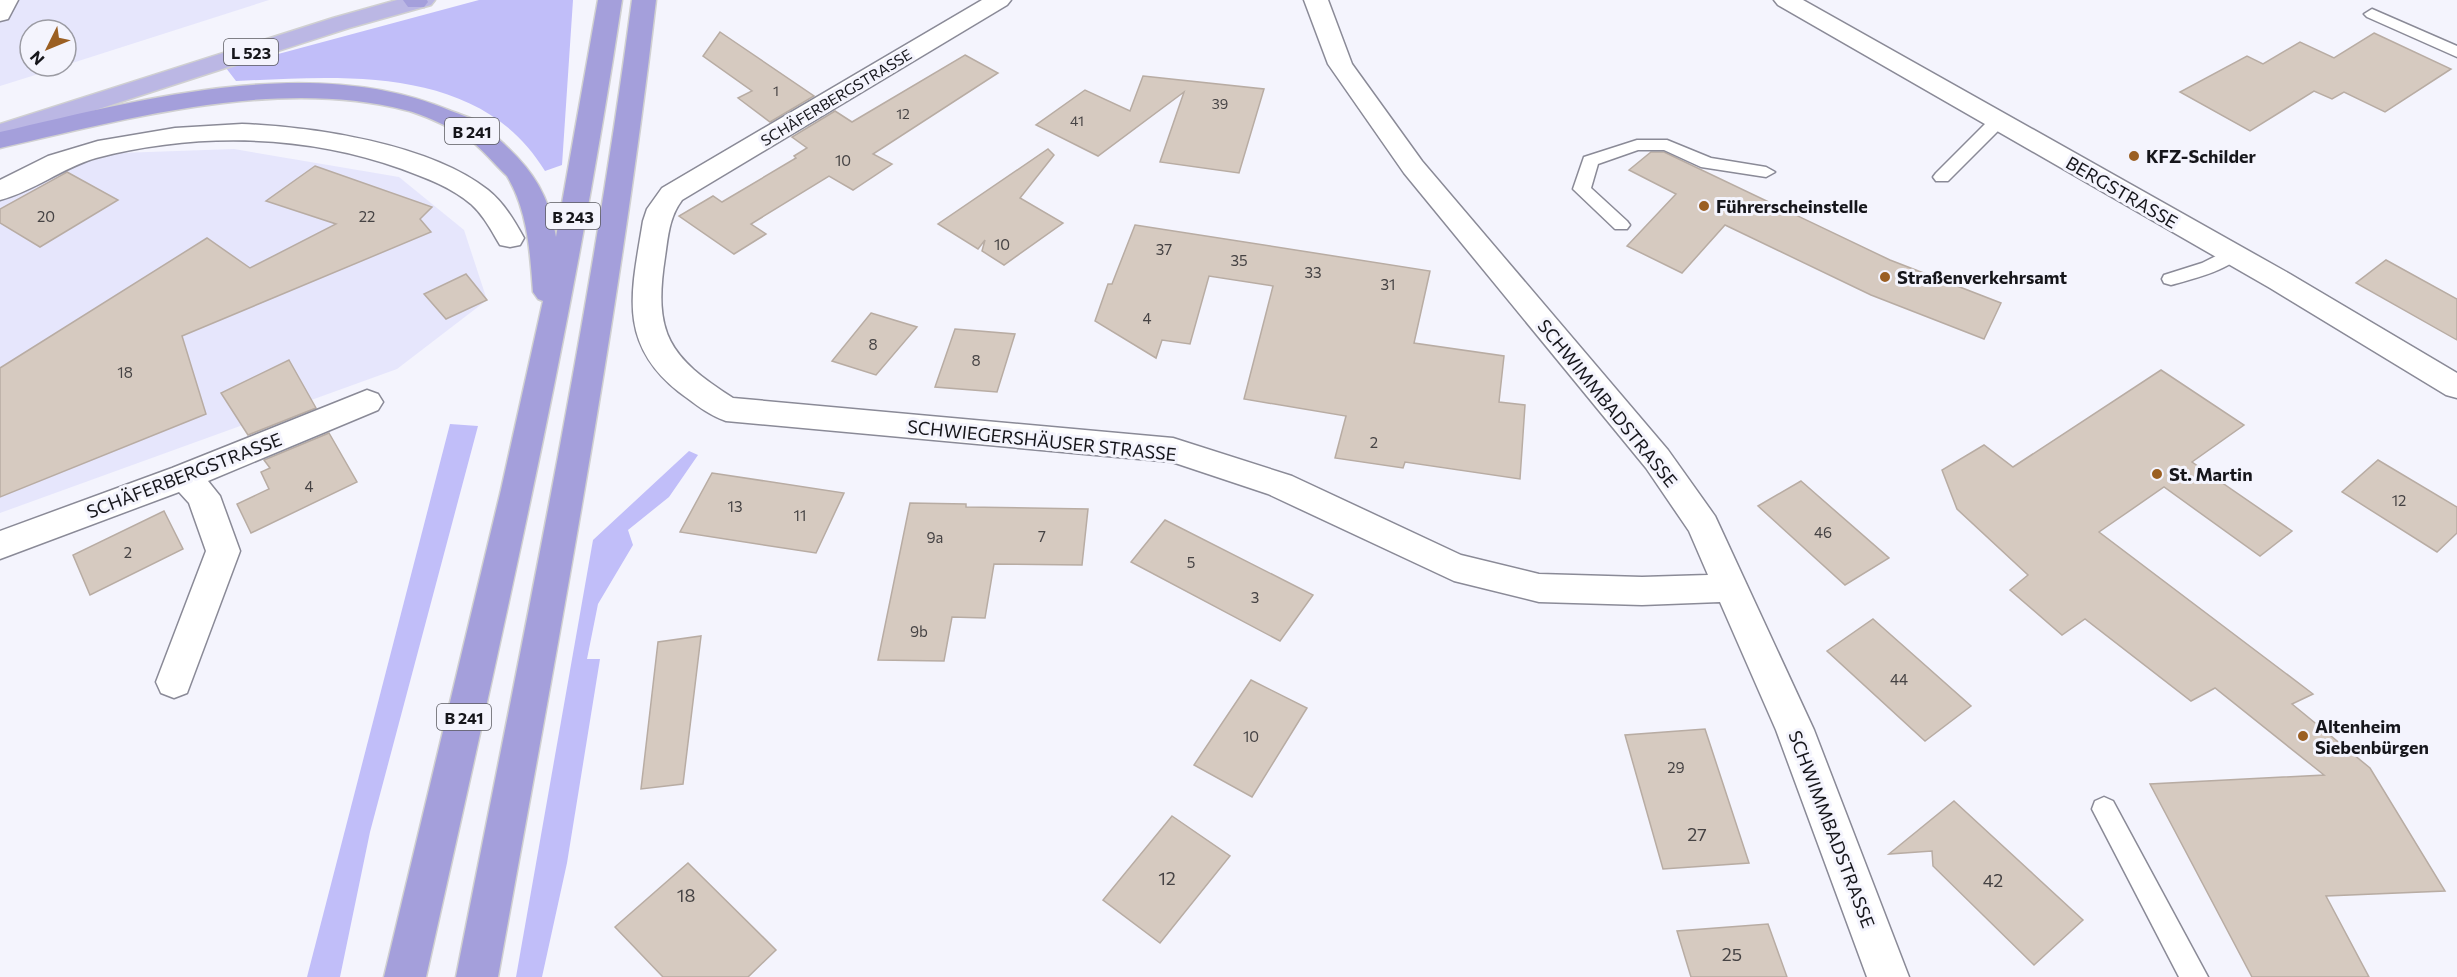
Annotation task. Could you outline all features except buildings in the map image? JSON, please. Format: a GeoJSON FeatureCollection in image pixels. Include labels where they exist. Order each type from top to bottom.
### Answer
{"type":"FeatureCollection","features":[{"type":"Feature","properties":{"kind":"highway","name":"B 243"},"geometry":{"type":"LineString","coordinates":[[552,330],[595,102],[610,0]]}},
{"type":"Feature","properties":{"kind":"highway"},"geometry":{"type":"LineString","coordinates":[[477,977],[587,388],[623,170],[644,0]]}},
{"type":"Feature","properties":{"kind":"highway","name":"B 241"},"geometry":{"type":"LineString","coordinates":[[0,140],[80,106],[303,91],[349,93],[415,105],[448,117],[496,148],[517,171],[528,192],[542,224],[552,330],[405,977]]}},
{"type":"Feature","properties":{"kind":"main road","name":"B 241"},"geometry":{"type":"LineString","coordinates":[[0,115],[80,106],[363,0]]}},
{"type":"Feature","properties":{"kind":"main road","name":"L 523"},"geometry":{"type":"LineString","coordinates":[[0,133],[418,1]]}},
{"type":"Feature","properties":{"kind":"street"},"geometry":{"type":"LineString","coordinates":[[0,14],[6,0]]}},
{"type":"Feature","properties":{"kind":"street","name":"SCHÄFERBERGSTRASSE"},"geometry":{"type":"LineString","coordinates":[[672,194],[999,0]]}},
{"type":"Feature","properties":{"kind":"street","name":"SCHWIMMBADSTRASSE"},"geometry":{"type":"LineString","coordinates":[[1316,0],[1340,64],[1413,167],[1658,459],[1703,525],[1795,730],[1888,977]]}},
{"type":"Feature","properties":{"kind":"street","name":"BERGSTRASSE"},"geometry":{"type":"LineString","coordinates":[[1786,0],[2232,254],[2457,387]]}},
{"type":"Feature","properties":{"kind":"street"},"geometry":{"type":"LineString","coordinates":[[0,191],[57,163],[105,148],[177,135],[232,131],[302,134],[363,146],[427,168],[474,190],[501,217],[510,238]]}},
{"type":"Feature","properties":{"kind":"street","name":"SCHWIEGERSHÄUSER STRASSE"},"geometry":{"type":"LineString","coordinates":[[672,194],[661,209],[657,221],[646,314],[659,350],[668,363],[680,376],[726,409],[1173,450],[1280,485],[1454,567],[1539,588],[1642,591],[1712,589],[1729,585]]}},
{"type":"Feature","properties":{"kind":"street","name":"SCHÄFERBERGSTRASSE"},"geometry":{"type":"LineString","coordinates":[[0,545],[184,477],[367,402]]}},
{"type":"Feature","properties":{"kind":"street"},"geometry":{"type":"LineString","coordinates":[[174,682],[223,551],[203,496],[184,477]]}},
{"type":"Feature","properties":{"kind":"lane"},"geometry":{"type":"LineString","coordinates":[[2373,14],[2457,52]]}},
{"type":"Feature","properties":{"kind":"lane"},"geometry":{"type":"LineString","coordinates":[[1942,177],[1998,121]]}},
{"type":"Feature","properties":{"kind":"lane"},"geometry":{"type":"LineString","coordinates":[[1621,225],[1582,189],[1590,161],[1637,145],[1667,145],[1707,163],[1766,172]]}},
{"type":"Feature","properties":{"kind":"lane"},"geometry":{"type":"LineString","coordinates":[[2171,279],[2208,267],[2232,254]]}},
{"type":"Feature","properties":{"kind":"lane"},"geometry":{"type":"LineString","coordinates":[[2104,809],[2194,977]]}},
{"type":"Feature","properties":{"kind":"shaded area"},"geometry":{"type":"Polygon","coordinates":[[[0,0],[269,0],[78,61],[78,18],[18,18],[18,78],[26,78],[0,86],[0,0]]]}},
{"type":"Feature","properties":{"kind":"shaded area"},"geometry":{"type":"Polygon","coordinates":[[[479,0],[573,0],[562,165],[545,171],[517,136],[484,111],[447,94],[407,84],[364,79],[236,81],[226,68],[479,0]]]}},
{"type":"Feature","properties":{"kind":"shaded area"},"geometry":{"type":"Polygon","coordinates":[[[234,149],[399,177],[464,230],[487,300],[397,369],[0,513],[0,185],[120,153],[234,149]]]}},
{"type":"Feature","properties":{"kind":"shaded area"},"geometry":{"type":"Polygon","coordinates":[[[450,424],[478,426],[370,832],[340,977],[307,977],[450,424]]]}},
{"type":"Feature","properties":{"kind":"shaded area"},"geometry":{"type":"Polygon","coordinates":[[[689,451],[698,455],[669,497],[628,530],[633,545],[598,604],[587,659],[600,659],[567,863],[542,977],[516,977],[593,540],[689,451]]]}},
{"type":"Feature","properties":{"kind":"place","name":"KFZ-Schilder"},"geometry":{"type":"Point","coordinates":[2134,156]}},
{"type":"Feature","properties":{"kind":"place","name":"Führerscheinstelle"},"geometry":{"type":"Point","coordinates":[1704,206]}},
{"type":"Feature","properties":{"kind":"place","name":"Straßenverkehrsamt"},"geometry":{"type":"Point","coordinates":[1885,277]}},
{"type":"Feature","properties":{"kind":"place","name":"St. Martin"},"geometry":{"type":"Point","coordinates":[2157,474]}},
{"type":"Feature","properties":{"kind":"place","name":"Altenheim Siebenbürgen"},"geometry":{"type":"Point","coordinates":[2303,736]}}]}
